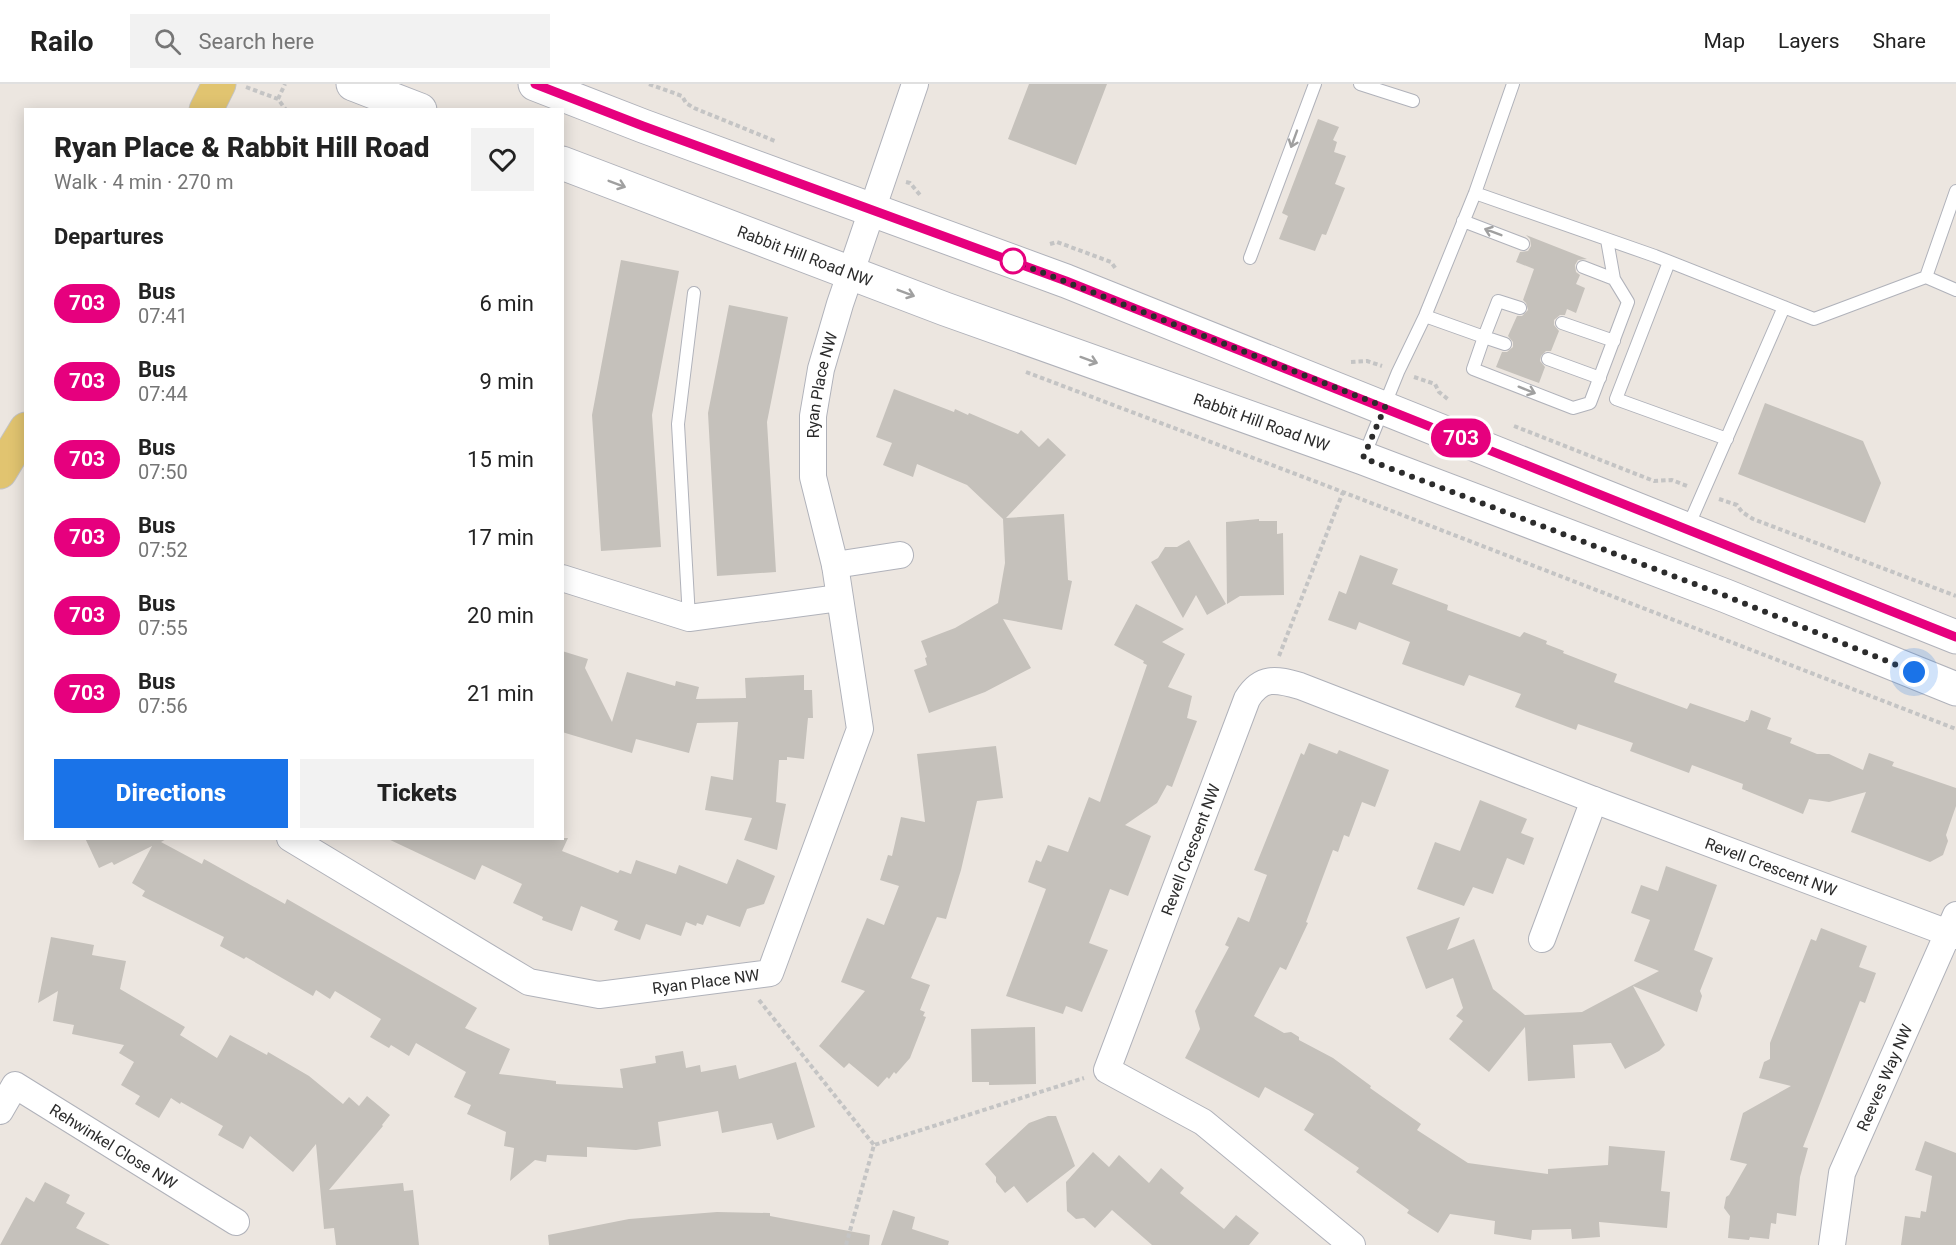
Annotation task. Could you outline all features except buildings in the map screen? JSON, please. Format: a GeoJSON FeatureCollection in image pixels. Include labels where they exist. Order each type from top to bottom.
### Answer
{"type":"FeatureCollection","features":[{"type":"Feature","properties":{"kind":"main road"},"geometry":{"type":"LineString","coordinates":[[207,108],[219,84]]}},
{"type":"Feature","properties":{"kind":"main road"},"geometry":{"type":"LineString","coordinates":[[353,84],[415,108]]}},
{"type":"Feature","properties":{"kind":"main road"},"geometry":{"type":"LineString","coordinates":[[535,84],[1066,281],[1956,637]]}},
{"type":"Feature","properties":{"kind":"main road","name":"Rabbit Hill Road NW"},"geometry":{"type":"LineString","coordinates":[[564,164],[945,309],[1363,458],[1726,596],[1956,689]]}},
{"type":"Feature","properties":{"kind":"main road"},"geometry":{"type":"LineString","coordinates":[[0,472],[24,432]]}},
{"type":"Feature","properties":{"kind":"street","name":"Ryan Place NW"},"geometry":{"type":"LineString","coordinates":[[293,840],[529,982],[599,994],[770,973],[860,729],[835,565],[813,477],[813,416],[821,369],[871,209],[915,84]]}},
{"type":"Feature","properties":{"kind":"street"},"geometry":{"type":"LineString","coordinates":[[835,565],[900,555]]}},
{"type":"Feature","properties":{"kind":"street"},"geometry":{"type":"LineString","coordinates":[[564,579],[689,618],[839,598]]}},
{"type":"Feature","properties":{"kind":"street","name":"Revell Crescent NW"},"geometry":{"type":"LineString","coordinates":[[1107,1070],[1246,699],[1253,688],[1270,681],[1300,686],[1594,800],[1954,928]]}},
{"type":"Feature","properties":{"kind":"street"},"geometry":{"type":"LineString","coordinates":[[1542,939],[1594,800]]}},
{"type":"Feature","properties":{"kind":"street","name":"Reeves Way NW"},"geometry":{"type":"LineString","coordinates":[[1832,1245],[1842,1173],[1954,928]]}},
{"type":"Feature","properties":{"kind":"street"},"geometry":{"type":"LineString","coordinates":[[1107,1070],[1203,1122],[1352,1245]]}},
{"type":"Feature","properties":{"kind":"street","name":"Rehwinkel Close NW"},"geometry":{"type":"LineString","coordinates":[[0,1111],[15,1085],[236,1222]]}},
{"type":"Feature","properties":{"kind":"lane"},"geometry":{"type":"LineString","coordinates":[[1250,258],[1315,84]]}},
{"type":"Feature","properties":{"kind":"lane"},"geometry":{"type":"LineString","coordinates":[[1360,84],[1413,102]]}},
{"type":"Feature","properties":{"kind":"lane"},"geometry":{"type":"LineString","coordinates":[[1363,458],[1398,372],[1425,316],[1475,193],[1513,84]]}},
{"type":"Feature","properties":{"kind":"lane"},"geometry":{"type":"LineString","coordinates":[[1926,277],[1956,191]]}},
{"type":"Feature","properties":{"kind":"lane"},"geometry":{"type":"LineString","coordinates":[[1475,193],[1669,262],[1814,319],[1926,277],[1956,290]]}},
{"type":"Feature","properties":{"kind":"lane"},"geometry":{"type":"LineString","coordinates":[[1463,221],[1523,244]]}},
{"type":"Feature","properties":{"kind":"lane"},"geometry":{"type":"LineString","coordinates":[[1520,308],[1498,301],[1473,369],[1573,408],[1590,403],[1628,302],[1614,279],[1608,240]]}},
{"type":"Feature","properties":{"kind":"lane"},"geometry":{"type":"LineString","coordinates":[[1616,399],[1669,262]]}},
{"type":"Feature","properties":{"kind":"lane"},"geometry":{"type":"LineString","coordinates":[[1583,267],[1614,279]]}},
{"type":"Feature","properties":{"kind":"lane"},"geometry":{"type":"LineString","coordinates":[[689,618],[678,424],[694,293]]}},
{"type":"Feature","properties":{"kind":"lane"},"geometry":{"type":"LineString","coordinates":[[1687,530],[1784,307]]}},
{"type":"Feature","properties":{"kind":"lane"},"geometry":{"type":"LineString","coordinates":[[1425,316],[1505,344]]}},
{"type":"Feature","properties":{"kind":"lane"},"geometry":{"type":"LineString","coordinates":[[1562,323],[1614,341]]}},
{"type":"Feature","properties":{"kind":"lane"},"geometry":{"type":"LineString","coordinates":[[1548,359],[1600,378]]}},
{"type":"Feature","properties":{"kind":"lane"},"geometry":{"type":"LineString","coordinates":[[1595,391],[1727,439]]}},
{"type":"Feature","properties":{"kind":"path"},"geometry":{"type":"LineString","coordinates":[[239,84],[278,99],[285,108]]}},
{"type":"Feature","properties":{"kind":"path"},"geometry":{"type":"LineString","coordinates":[[278,99],[285,84]]}},
{"type":"Feature","properties":{"kind":"path"},"geometry":{"type":"LineString","coordinates":[[1322,484],[1956,729]]}},
{"type":"Feature","properties":{"kind":"path"},"geometry":{"type":"LineString","coordinates":[[1270,681],[1343,492]]}},
{"type":"Feature","properties":{"kind":"path"},"geometry":{"type":"LineString","coordinates":[[740,977],[874,1145]]}},
{"type":"Feature","properties":{"kind":"path"},"geometry":{"type":"LineString","coordinates":[[874,1145],[1107,1070]]}},
{"type":"Feature","properties":{"kind":"path"},"geometry":{"type":"LineString","coordinates":[[846,1245],[874,1145]]}},
{"type":"Feature","properties":{"kind":"bus line","name":"703"},"geometry":{"type":"LineString","coordinates":[[535,84],[643,126],[1066,281],[1956,637]]}},
{"type":"Feature","properties":{"kind":"route"},"geometry":{"type":"LineString","coordinates":[[1013,261],[1385,407],[1363,458],[1726,596],[1914,672]]}}]}
